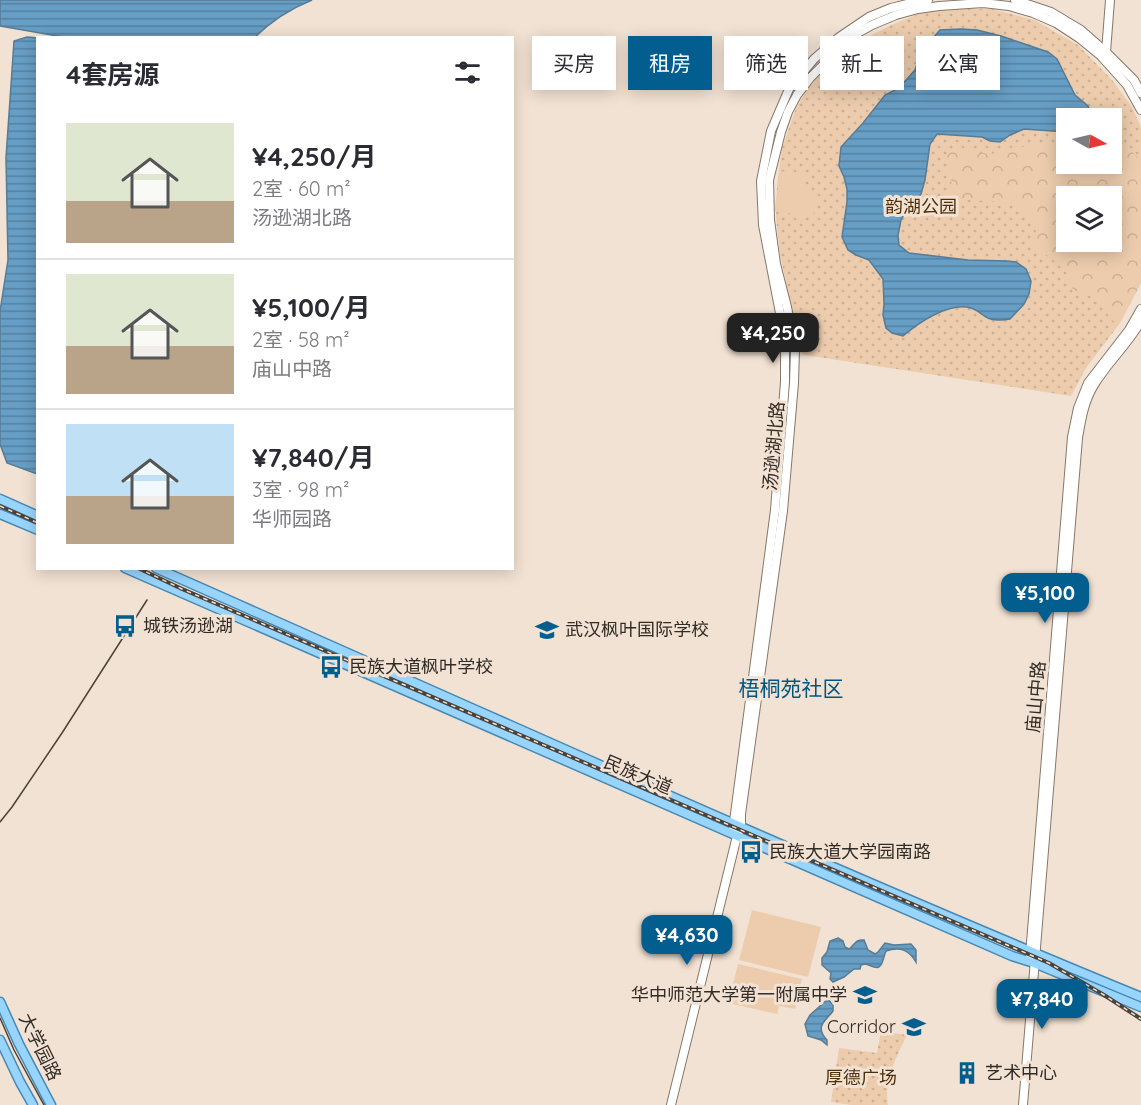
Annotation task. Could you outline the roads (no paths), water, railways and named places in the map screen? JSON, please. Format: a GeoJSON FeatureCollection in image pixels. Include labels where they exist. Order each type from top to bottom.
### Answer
{"type":"FeatureCollection","features":[{"type":"Feature","properties":{"kind":"main road"},"geometry":{"type":"LineString","coordinates":[[0,499],[36,515]]}},
{"type":"Feature","properties":{"kind":"main road"},"geometry":{"type":"LineString","coordinates":[[0,514],[36,529]]}},
{"type":"Feature","properties":{"kind":"main road","name":"民族大道"},"geometry":{"type":"LineString","coordinates":[[130,570],[1012,956],[1033,962],[1141,1006]]}},
{"type":"Feature","properties":{"kind":"main road","name":"民族大道"},"geometry":{"type":"LineString","coordinates":[[161,570],[738,825],[1141,997]]}},
{"type":"Feature","properties":{"kind":"main road","name":"大学园路"},"geometry":{"type":"LineString","coordinates":[[0,1002],[51,1105]]}},
{"type":"Feature","properties":{"kind":"main road","name":"大学园路"},"geometry":{"type":"LineString","coordinates":[[0,1040],[33,1105]]}},
{"type":"Feature","properties":{"kind":"street","name":"汤逊湖北路"},"geometry":{"type":"LineString","coordinates":[[738,825],[775,510],[785,382],[785,339],[763,225],[761,181],[771,131],[789,89],[814,59],[838,38],[869,16],[891,8],[928,0]]}},
{"type":"Feature","properties":{"kind":"street","name":"汤逊湖北路"},"geometry":{"type":"LineString","coordinates":[[1015,0],[1051,12],[1081,30],[1127,85],[1141,110]]}},
{"type":"Feature","properties":{"kind":"street"},"geometry":{"type":"LineString","coordinates":[[1103,54],[1110,0]]}},
{"type":"Feature","properties":{"kind":"street","name":"汤逊湖北路"},"geometry":{"type":"LineString","coordinates":[[669,1105],[741,813],[783,511],[795,350],[776,264],[770,220],[769,180],[788,112],[810,78],[856,34],[872,25],[896,15],[928,7],[982,3],[1009,6],[1056,23],[1103,54],[1134,80],[1141,93]]}},
{"type":"Feature","properties":{"kind":"street","name":"庙山中路"},"geometry":{"type":"LineString","coordinates":[[1032,951],[1072,437],[1078,408],[1088,383],[1129,330],[1141,309]]}},
{"type":"Feature","properties":{"kind":"street","name":"庙山中路"},"geometry":{"type":"LineString","coordinates":[[1032,951],[1057,700],[1078,438],[1083,410],[1093,386],[1134,334],[1141,321]]}},
{"type":"Feature","properties":{"kind":"street"},"geometry":{"type":"LineString","coordinates":[[1023,1105],[1032,951]]}},
{"type":"Feature","properties":{"kind":"water"},"geometry":{"type":"Polygon","coordinates":[[[0,0],[312,0],[282,16],[256,36],[57,36],[0,26],[0,0]]]}},
{"type":"Feature","properties":{"kind":"water"},"geometry":{"type":"Polygon","coordinates":[[[940,30],[977,30],[1001,36],[1048,52],[1057,59],[1075,95],[1089,108],[1056,108],[1056,131],[1024,129],[1000,142],[982,137],[937,134],[930,144],[921,194],[901,220],[899,245],[909,253],[968,260],[1016,262],[1026,269],[1031,281],[1029,294],[1024,304],[1010,319],[993,320],[971,308],[954,308],[935,314],[903,336],[892,333],[886,328],[883,315],[883,279],[869,260],[848,250],[842,237],[847,189],[839,166],[841,147],[885,95],[895,90],[904,90],[904,82],[916,67],[916,90],[1000,90],[1000,36],[935,36],[940,30]]]}},
{"type":"Feature","properties":{"kind":"water"},"geometry":{"type":"Polygon","coordinates":[[[27,37],[36,38],[36,474],[7,463],[0,444],[0,311],[8,260],[6,158],[14,41],[27,37]]]}},
{"type":"Feature","properties":{"kind":"water"},"geometry":{"type":"Polygon","coordinates":[[[838,938],[849,949],[857,941],[864,940],[868,950],[875,954],[885,943],[911,944],[916,950],[916,962],[904,950],[886,951],[879,967],[861,965],[860,969],[854,969],[833,982],[830,979],[831,973],[822,965],[822,958],[827,952],[830,941],[838,938]]]}},
{"type":"Feature","properties":{"kind":"water"},"geometry":{"type":"Polygon","coordinates":[[[828,999],[833,1005],[833,1011],[821,1027],[827,1045],[821,1040],[808,1036],[805,1024],[810,1015],[828,999]]]}},
{"type":"Feature","properties":{"kind":"tram line"},"geometry":{"type":"LineString","coordinates":[[0,822],[62,733],[147,600]]}},
{"type":"Feature","properties":{"kind":"tram line"},"geometry":{"type":"LineString","coordinates":[[0,1018],[14,1050],[44,1105]]}},
{"type":"Feature","properties":{"kind":"railway"},"geometry":{"type":"LineString","coordinates":[[0,506],[36,522]]}},
{"type":"Feature","properties":{"kind":"railway"},"geometry":{"type":"LineString","coordinates":[[142,570],[1049,963],[1141,1019]]}},
{"type":"Feature","properties":{"kind":"place","name":"城铁汤逊湖"},"geometry":{"type":"Point","coordinates":[125,626]}},
{"type":"Feature","properties":{"kind":"place","name":"武汉枫叶国际学校"},"geometry":{"type":"Point","coordinates":[547,630]}},
{"type":"Feature","properties":{"kind":"place","name":"民族大道枫叶学校"},"geometry":{"type":"Point","coordinates":[331,667]}},
{"type":"Feature","properties":{"kind":"place","name":"民族大道大学园南路"},"geometry":{"type":"Point","coordinates":[751,852]}},
{"type":"Feature","properties":{"kind":"place","name":"华中师范大学第一附属中学"},"geometry":{"type":"Point","coordinates":[865,995]}},
{"type":"Feature","properties":{"kind":"place","name":"Corridor"},"geometry":{"type":"Point","coordinates":[914,1027]}},
{"type":"Feature","properties":{"kind":"place","name":"艺术中心"},"geometry":{"type":"Point","coordinates":[967,1073]}},
{"type":"Feature","properties":{"kind":"district","name":"梧桐苑社区"},"geometry":{"type":"Point","coordinates":[791,689]}},
{"type":"Feature","properties":{"kind":"park label","name":"韵湖公园"},"geometry":{"type":"Point","coordinates":[921,207]}},
{"type":"Feature","properties":{"kind":"park label","name":"厚德广场"},"geometry":{"type":"Point","coordinates":[861,1078]}}]}
